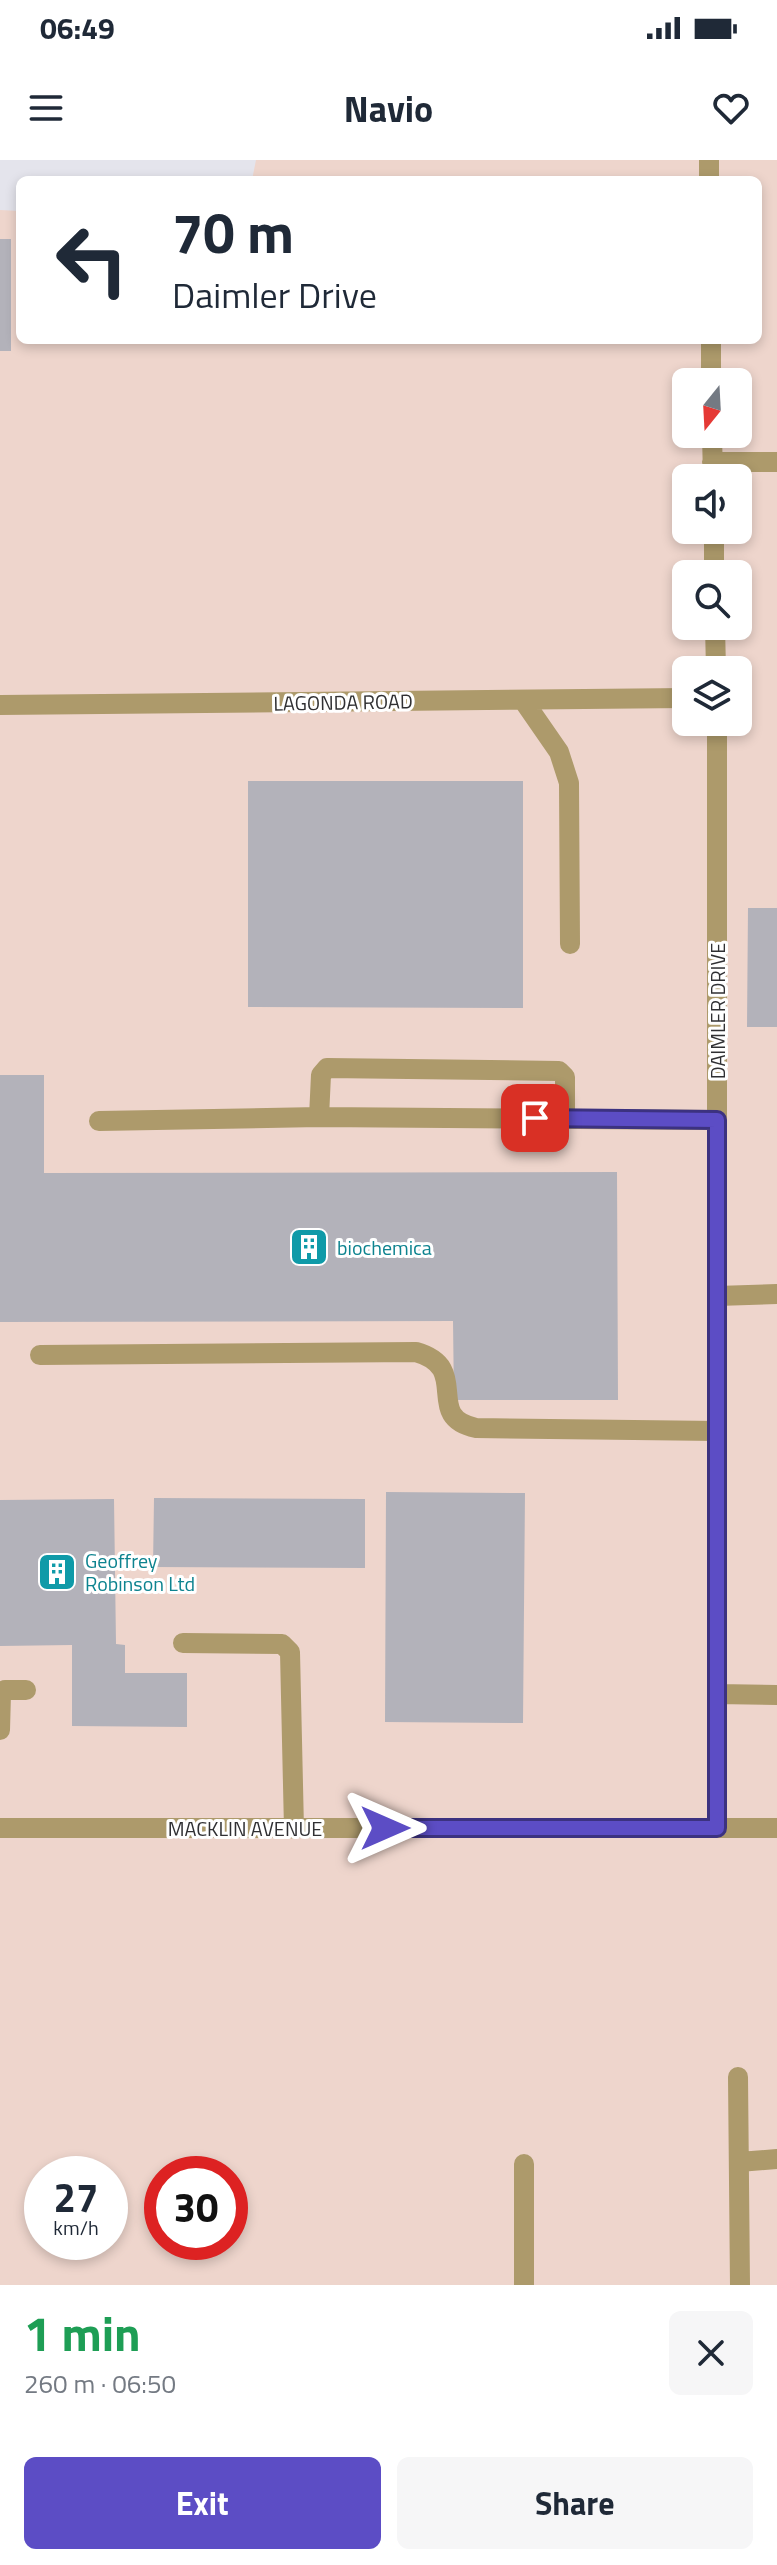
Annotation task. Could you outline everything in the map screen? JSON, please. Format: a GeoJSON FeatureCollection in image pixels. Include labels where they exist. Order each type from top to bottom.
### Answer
{"type":"FeatureCollection","features":[{"type":"Feature","properties":{"kind":"street"},"geometry":{"type":"LineString","coordinates":[[711,344],[711,368]]}},
{"type":"Feature","properties":{"kind":"street"},"geometry":{"type":"LineString","coordinates":[[752,465],[777,462]]}},
{"type":"Feature","properties":{"kind":"street","name":"LAGONDA ROAD"},"geometry":{"type":"LineString","coordinates":[[0,705],[672,698]]}},
{"type":"Feature","properties":{"kind":"street"},"geometry":{"type":"LineString","coordinates":[[523,700],[559,752],[569,783],[570,944]]}},
{"type":"Feature","properties":{"kind":"street","name":"DAIMLER DRIVE"},"geometry":{"type":"LineString","coordinates":[[717,736],[717,1828]]}},
{"type":"Feature","properties":{"kind":"street"},"geometry":{"type":"LineString","coordinates":[[319,1117],[321,1075],[327,1068],[559,1071],[565,1077],[565,1118]]}},
{"type":"Feature","properties":{"kind":"street"},"geometry":{"type":"LineString","coordinates":[[99,1121],[319,1117],[717,1120]]}},
{"type":"Feature","properties":{"kind":"street"},"geometry":{"type":"LineString","coordinates":[[717,1296],[777,1294]]}},
{"type":"Feature","properties":{"kind":"street"},"geometry":{"type":"LineString","coordinates":[[40,1355],[416,1352],[438,1360],[444,1369],[450,1413],[461,1425],[476,1428],[717,1431]]}},
{"type":"Feature","properties":{"kind":"street"},"geometry":{"type":"LineString","coordinates":[[183,1643],[282,1644],[290,1652],[294,1829]]}},
{"type":"Feature","properties":{"kind":"street"},"geometry":{"type":"LineString","coordinates":[[0,1730],[1,1693],[5,1690],[26,1690]]}},
{"type":"Feature","properties":{"kind":"street"},"geometry":{"type":"LineString","coordinates":[[717,1694],[777,1695]]}},
{"type":"Feature","properties":{"kind":"street","name":"MACKLIN AVENUE"},"geometry":{"type":"LineString","coordinates":[[0,1828],[777,1828]]}},
{"type":"Feature","properties":{"kind":"street"},"geometry":{"type":"LineString","coordinates":[[738,2077],[740,2285]]}},
{"type":"Feature","properties":{"kind":"street"},"geometry":{"type":"LineString","coordinates":[[739,2162],[777,2159]]}},
{"type":"Feature","properties":{"kind":"street"},"geometry":{"type":"LineString","coordinates":[[524,2164],[524,2285]]}},
{"type":"Feature","properties":{"kind":"shaded area"},"geometry":{"type":"Polygon","coordinates":[[[256,160],[777,160],[777,2285],[0,2285],[0,210],[16,211],[16,344],[762,344],[762,176],[253,176],[256,160]]]}},
{"type":"Feature","properties":{"kind":"building"},"geometry":{"type":"Polygon","coordinates":[[[0,239],[11,239],[11,351],[0,351],[0,239]]]}},
{"type":"Feature","properties":{"kind":"building"},"geometry":{"type":"Polygon","coordinates":[[[248,781],[523,781],[523,1008],[248,1007],[248,781]]]}},
{"type":"Feature","properties":{"kind":"building"},"geometry":{"type":"Polygon","coordinates":[[[748,908],[777,908],[777,1027],[747,1027],[748,908]]]}},
{"type":"Feature","properties":{"kind":"building","name":"biochemica"},"geometry":{"type":"Polygon","coordinates":[[[0,1075],[44,1075],[44,1173],[617,1172],[618,1400],[454,1400],[453,1321],[0,1322],[0,1075]]]}},
{"type":"Feature","properties":{"kind":"building"},"geometry":{"type":"Polygon","coordinates":[[[386,1492],[525,1493],[523,1723],[385,1722],[386,1492]]]}},
{"type":"Feature","properties":{"kind":"building"},"geometry":{"type":"Polygon","coordinates":[[[154,1498],[365,1499],[365,1568],[153,1567],[154,1498]]]}},
{"type":"Feature","properties":{"kind":"building","name":"Geoffrey Robinson Ltd"},"geometry":{"type":"Polygon","coordinates":[[[114,1499],[116,1644],[125,1645],[125,1673],[187,1673],[187,1727],[72,1726],[72,1645],[0,1646],[0,1500],[114,1499]]]}},
{"type":"Feature","properties":{"kind":"place","name":"biochemica"},"geometry":{"type":"Point","coordinates":[309,1247]}},
{"type":"Feature","properties":{"kind":"place","name":"Geoffrey Robinson Ltd"},"geometry":{"type":"Point","coordinates":[57,1572]}},
{"type":"Feature","properties":{"kind":"route"},"geometry":{"type":"LineString","coordinates":[[385,1828],[717,1828],[717,1120],[535,1118]]}}]}
